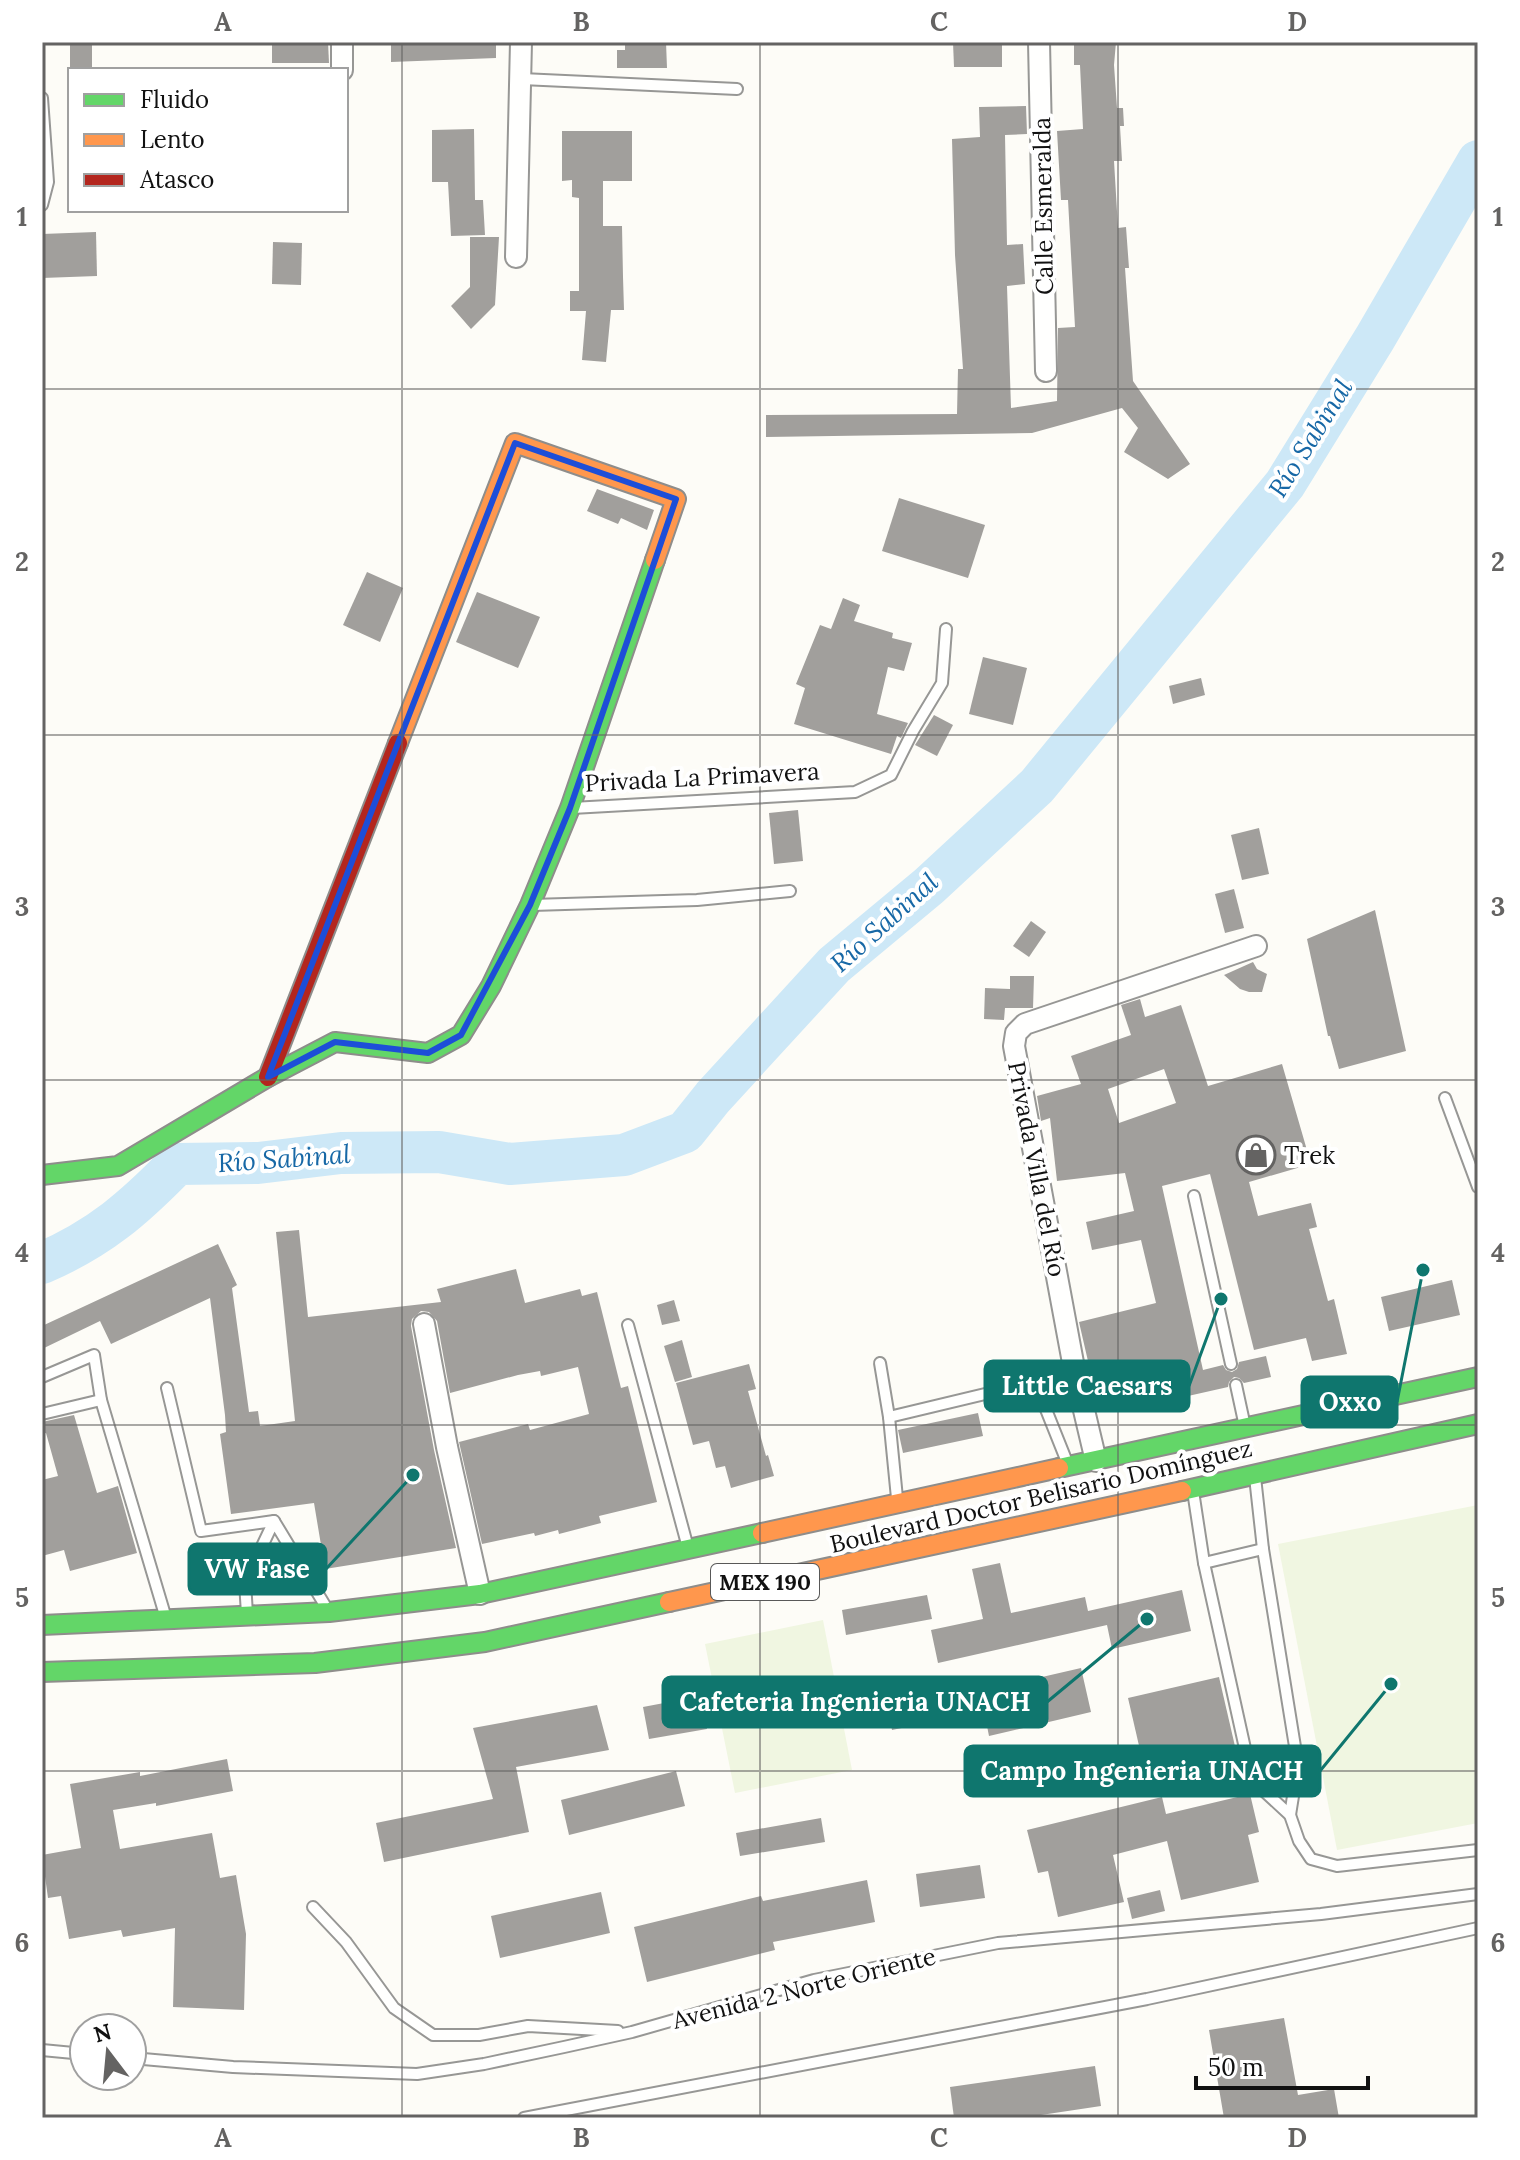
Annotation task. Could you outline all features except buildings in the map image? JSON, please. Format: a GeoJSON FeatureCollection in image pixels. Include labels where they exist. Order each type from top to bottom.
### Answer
{"type":"FeatureCollection","features":[{"type":"Feature","properties":{"kind":"main road"},"geometry":{"type":"LineString","coordinates":[[268,1077],[515,443],[676,499],[570,808]]}},
{"type":"Feature","properties":{"kind":"main road","name":"Privada La Primavera"},"geometry":{"type":"LineString","coordinates":[[42,1175],[118,1166],[268,1077],[335,1042],[428,1053],[461,1035],[491,986],[530,905],[570,808]]}},
{"type":"Feature","properties":{"kind":"main road","name":"Boulevard Doctor Belisario Domínguez"},"geometry":{"type":"LineString","coordinates":[[42,1625],[329,1612],[480,1594],[1478,1377]]}},
{"type":"Feature","properties":{"kind":"main road","name":"Boulevard Doctor Belisario Domínguez"},"geometry":{"type":"LineString","coordinates":[[42,1672],[315,1663],[485,1642],[1478,1424]]}},
{"type":"Feature","properties":{"kind":"street"},"geometry":{"type":"LineString","coordinates":[[342,42],[342,68]]}},
{"type":"Feature","properties":{"kind":"street"},"geometry":{"type":"LineString","coordinates":[[516,257],[521,42]]}},
{"type":"Feature","properties":{"kind":"street","name":"Calle Esmeralda"},"geometry":{"type":"LineString","coordinates":[[1039,42],[1046,371]]}},
{"type":"Feature","properties":{"kind":"street","name":"Privada Villa del Río"},"geometry":{"type":"LineString","coordinates":[[1096,1461],[1074,1368],[1014,1046],[1016,1033],[1025,1024],[1256,946]]}},
{"type":"Feature","properties":{"kind":"street"},"geometry":{"type":"LineString","coordinates":[[424,1324],[480,1594]]}},
{"type":"Feature","properties":{"kind":"lane"},"geometry":{"type":"LineString","coordinates":[[522,79],[737,89]]}},
{"type":"Feature","properties":{"kind":"lane"},"geometry":{"type":"LineString","coordinates":[[42,98],[44,168],[48,182],[42,205]]}},
{"type":"Feature","properties":{"kind":"lane","name":"Privada La Primavera"},"geometry":{"type":"LineString","coordinates":[[570,808],[855,792],[891,775],[942,683],[946,629]]}},
{"type":"Feature","properties":{"kind":"lane"},"geometry":{"type":"LineString","coordinates":[[530,905],[697,900],[790,891]]}},
{"type":"Feature","properties":{"kind":"lane"},"geometry":{"type":"LineString","coordinates":[[1445,1098],[1478,1187]]}},
{"type":"Feature","properties":{"kind":"lane"},"geometry":{"type":"LineString","coordinates":[[1194,1196],[1231,1364]]}},
{"type":"Feature","properties":{"kind":"lane"},"geometry":{"type":"LineString","coordinates":[[628,1325],[689,1550]]}},
{"type":"Feature","properties":{"kind":"lane"},"geometry":{"type":"LineString","coordinates":[[42,1377],[94,1355],[101,1400],[167,1621]]}},
{"type":"Feature","properties":{"kind":"lane"},"geometry":{"type":"LineString","coordinates":[[880,1363],[898,1504]]}},
{"type":"Feature","properties":{"kind":"lane"},"geometry":{"type":"LineString","coordinates":[[889,1417],[1035,1382],[1069,1467]]}},
{"type":"Feature","properties":{"kind":"lane"},"geometry":{"type":"LineString","coordinates":[[1236,1385],[1245,1427]]}},
{"type":"Feature","properties":{"kind":"lane"},"geometry":{"type":"LineString","coordinates":[[167,1388],[201,1531],[274,1521]]}},
{"type":"Feature","properties":{"kind":"lane"},"geometry":{"type":"LineString","coordinates":[[42,1414],[101,1400]]}},
{"type":"Feature","properties":{"kind":"lane"},"geometry":{"type":"LineString","coordinates":[[1254,1473],[1263,1549],[1298,1765],[1290,1815],[1299,1841],[1311,1859],[1337,1866],[1478,1850]]}},
{"type":"Feature","properties":{"kind":"lane"},"geometry":{"type":"LineString","coordinates":[[1192,1489],[1204,1563],[1252,1780],[1290,1815]]}},
{"type":"Feature","properties":{"kind":"lane"},"geometry":{"type":"LineString","coordinates":[[274,1521],[329,1612]]}},
{"type":"Feature","properties":{"kind":"lane"},"geometry":{"type":"LineString","coordinates":[[247,1617],[245,1582],[274,1521]]}},
{"type":"Feature","properties":{"kind":"lane"},"geometry":{"type":"LineString","coordinates":[[1204,1563],[1263,1549]]}},
{"type":"Feature","properties":{"kind":"lane","name":"Avenida 2 Norte Oriente"},"geometry":{"type":"LineString","coordinates":[[148,2059],[233,2067],[417,2074],[484,2064],[632,2032],[814,1980],[998,1943],[1321,1914],[1478,1894]]}},
{"type":"Feature","properties":{"kind":"lane"},"geometry":{"type":"LineString","coordinates":[[313,1907],[346,1942],[394,2008],[433,2035],[479,2035],[528,2026],[632,2032]]}},
{"type":"Feature","properties":{"kind":"lane"},"geometry":{"type":"LineString","coordinates":[[524,2118],[1147,1999],[1478,1928]]}},
{"type":"Feature","properties":{"kind":"lane"},"geometry":{"type":"LineString","coordinates":[[42,2050],[68,2052]]}},
{"type":"Feature","properties":{"kind":"highlighted area"},"geometry":{"type":"Polygon","coordinates":[[[515,443],[676,499],[570,808],[530,905],[461,1035],[428,1053],[335,1042],[268,1077],[515,443]]]}},
{"type":"Feature","properties":{"kind":"green space"},"geometry":{"type":"Polygon","coordinates":[[[1478,1505],[1478,1823],[1337,1850],[1278,1544],[1478,1505]]]}},
{"type":"Feature","properties":{"kind":"green space"},"geometry":{"type":"Polygon","coordinates":[[[823,1620],[852,1770],[735,1793],[705,1644],[823,1620]]]}},
{"type":"Feature","properties":{"kind":"waterway","name":"Río Sabinal"},"geometry":{"type":"LineString","coordinates":[[42,1263],[82,1243],[115,1221],[177,1164],[258,1163],[341,1153],[439,1152],[510,1164],[624,1155],[685,1132],[713,1097],[834,965],[929,886],[1037,786],[1285,484],[1478,161]]}},
{"type":"Feature","properties":{"kind":"traffic: fast"},"geometry":{"type":"LineString","coordinates":[[42,1175],[118,1166],[268,1077],[335,1042],[428,1053],[461,1035],[491,986],[530,905],[570,808],[655,560]]}},
{"type":"Feature","properties":{"kind":"traffic: fast"},"geometry":{"type":"LineString","coordinates":[[1059,1468],[1478,1377]]}},
{"type":"Feature","properties":{"kind":"traffic: fast"},"geometry":{"type":"LineString","coordinates":[[1182,1491],[1478,1424]]}},
{"type":"Feature","properties":{"kind":"traffic: fast"},"geometry":{"type":"LineString","coordinates":[[42,1625],[329,1612],[480,1594],[762,1533]]}},
{"type":"Feature","properties":{"kind":"traffic: fast"},"geometry":{"type":"LineString","coordinates":[[42,1672],[315,1663],[485,1642],[669,1602]]}},
{"type":"Feature","properties":{"kind":"traffic: slow"},"geometry":{"type":"LineString","coordinates":[[398,743],[515,443],[676,499],[655,560]]}},
{"type":"Feature","properties":{"kind":"traffic: slow"},"geometry":{"type":"LineString","coordinates":[[762,1533],[1059,1468]]}},
{"type":"Feature","properties":{"kind":"traffic: slow"},"geometry":{"type":"LineString","coordinates":[[669,1602],[1182,1491]]}},
{"type":"Feature","properties":{"kind":"traffic: jam"},"geometry":{"type":"LineString","coordinates":[[268,1077],[398,743]]}},
{"type":"Feature","properties":{"kind":"place","name":"Trek"},"geometry":{"type":"Point","coordinates":[1256,1155]}},
{"type":"Feature","properties":{"kind":"place","name":"Oxxo"},"geometry":{"type":"Point","coordinates":[1423,1270]}},
{"type":"Feature","properties":{"kind":"place","name":"Little Caesars"},"geometry":{"type":"Point","coordinates":[1221,1299]}},
{"type":"Feature","properties":{"kind":"place","name":"VW Fase"},"geometry":{"type":"Point","coordinates":[413,1475]}},
{"type":"Feature","properties":{"kind":"place","name":"Cafeteria Ingenieria UNACH"},"geometry":{"type":"Point","coordinates":[1147,1619]}},
{"type":"Feature","properties":{"kind":"place","name":"Campo Ingenieria UNACH"},"geometry":{"type":"Point","coordinates":[1391,1684]}}]}
